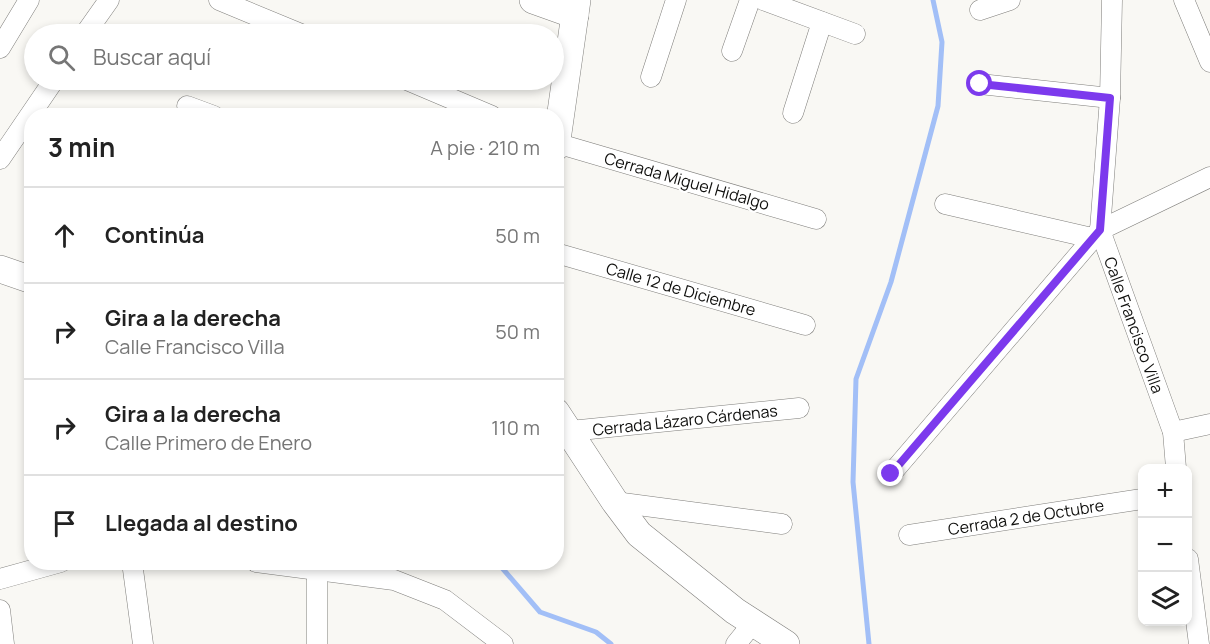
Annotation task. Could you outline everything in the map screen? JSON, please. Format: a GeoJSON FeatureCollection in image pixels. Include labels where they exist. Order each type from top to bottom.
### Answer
{"type":"FeatureCollection","features":[{"type":"Feature","properties":{"kind":"street"},"geometry":{"type":"LineString","coordinates":[[0,48],[29,0]]}},
{"type":"Feature","properties":{"kind":"street"},"geometry":{"type":"LineString","coordinates":[[92,24],[109,0]]}},
{"type":"Feature","properties":{"kind":"street"},"geometry":{"type":"LineString","coordinates":[[219,0],[277,24]]}},
{"type":"Feature","properties":{"kind":"street"},"geometry":{"type":"LineString","coordinates":[[533,0],[577,4],[562,108]]}},
{"type":"Feature","properties":{"kind":"street"},"geometry":{"type":"LineString","coordinates":[[651,77],[676,0]]}},
{"type":"Feature","properties":{"kind":"street"},"geometry":{"type":"LineString","coordinates":[[732,51],[750,0]]}},
{"type":"Feature","properties":{"kind":"street"},"geometry":{"type":"LineString","coordinates":[[763,0],[855,34]]}},
{"type":"Feature","properties":{"kind":"street"},"geometry":{"type":"LineString","coordinates":[[980,10],[1010,0]]}},
{"type":"Feature","properties":{"kind":"street","name":"Calle Francisco Villa"},"geometry":{"type":"LineString","coordinates":[[1112,0],[1110,98],[1096,234],[1173,432],[1176,464]]}},
{"type":"Feature","properties":{"kind":"street"},"geometry":{"type":"LineString","coordinates":[[1185,0],[1210,62]]}},
{"type":"Feature","properties":{"kind":"street"},"geometry":{"type":"LineString","coordinates":[[792,113],[822,22]]}},
{"type":"Feature","properties":{"kind":"street"},"geometry":{"type":"LineString","coordinates":[[980,84],[1110,98]]}},
{"type":"Feature","properties":{"kind":"street"},"geometry":{"type":"LineString","coordinates":[[35,108],[47,90]]}},
{"type":"Feature","properties":{"kind":"street"},"geometry":{"type":"LineString","coordinates":[[431,90],[473,108]]}},
{"type":"Feature","properties":{"kind":"street"},"geometry":{"type":"LineString","coordinates":[[187,106],[192,108]]}},
{"type":"Feature","properties":{"kind":"street"},"geometry":{"type":"LineString","coordinates":[[0,159],[24,124]]}},
{"type":"Feature","properties":{"kind":"street","name":"Cerrada Miguel Hidalgo"},"geometry":{"type":"LineString","coordinates":[[564,146],[816,219]]}},
{"type":"Feature","properties":{"kind":"street"},"geometry":{"type":"LineString","coordinates":[[891,474],[1096,234],[1210,177]]}},
{"type":"Feature","properties":{"kind":"street"},"geometry":{"type":"LineString","coordinates":[[945,204],[1096,234]]}},
{"type":"Feature","properties":{"kind":"street","name":"Calle 12 de Diciembre"},"geometry":{"type":"LineString","coordinates":[[564,255],[805,325]]}},
{"type":"Feature","properties":{"kind":"street"},"geometry":{"type":"LineString","coordinates":[[0,269],[24,277]]}},
{"type":"Feature","properties":{"kind":"street","name":"Cerrada Lázaro Cárdenas"},"geometry":{"type":"LineString","coordinates":[[564,421],[799,408]]}},
{"type":"Feature","properties":{"kind":"street"},"geometry":{"type":"LineString","coordinates":[[564,423],[615,502],[639,534],[753,623],[786,644]]}},
{"type":"Feature","properties":{"kind":"street"},"geometry":{"type":"LineString","coordinates":[[1173,432],[1210,424]]}},
{"type":"Feature","properties":{"kind":"street","name":"Cerrada 2 de Octubre"},"geometry":{"type":"LineString","coordinates":[[909,535],[1138,499]]}},
{"type":"Feature","properties":{"kind":"street"},"geometry":{"type":"LineString","coordinates":[[615,502],[782,524]]}},
{"type":"Feature","properties":{"kind":"street"},"geometry":{"type":"LineString","coordinates":[[0,579],[32,570]]}},
{"type":"Feature","properties":{"kind":"street"},"geometry":{"type":"LineString","coordinates":[[133,570],[143,644]]}},
{"type":"Feature","properties":{"kind":"street"},"geometry":{"type":"LineString","coordinates":[[305,570],[394,580],[445,600],[503,644]]}},
{"type":"Feature","properties":{"kind":"street"},"geometry":{"type":"LineString","coordinates":[[317,572],[317,644]]}},
{"type":"Feature","properties":{"kind":"street"},"geometry":{"type":"LineString","coordinates":[[1190,572],[1199,644]]}},
{"type":"Feature","properties":{"kind":"street"},"geometry":{"type":"LineString","coordinates":[[0,610],[4,644]]}},
{"type":"Feature","properties":{"kind":"street"},"geometry":{"type":"LineString","coordinates":[[736,644],[753,623]]}},
{"type":"Feature","properties":{"kind":"waterway"},"geometry":{"type":"LineString","coordinates":[[869,644],[853,482],[856,379],[891,282],[938,106],[942,42],[933,0]]}},
{"type":"Feature","properties":{"kind":"waterway"},"geometry":{"type":"LineString","coordinates":[[504,570],[540,612],[596,632],[611,644]]}},
{"type":"Feature","properties":{"kind":"route"},"geometry":{"type":"LineString","coordinates":[[891,474],[1100,230],[1110,98],[980,84]]}}]}
